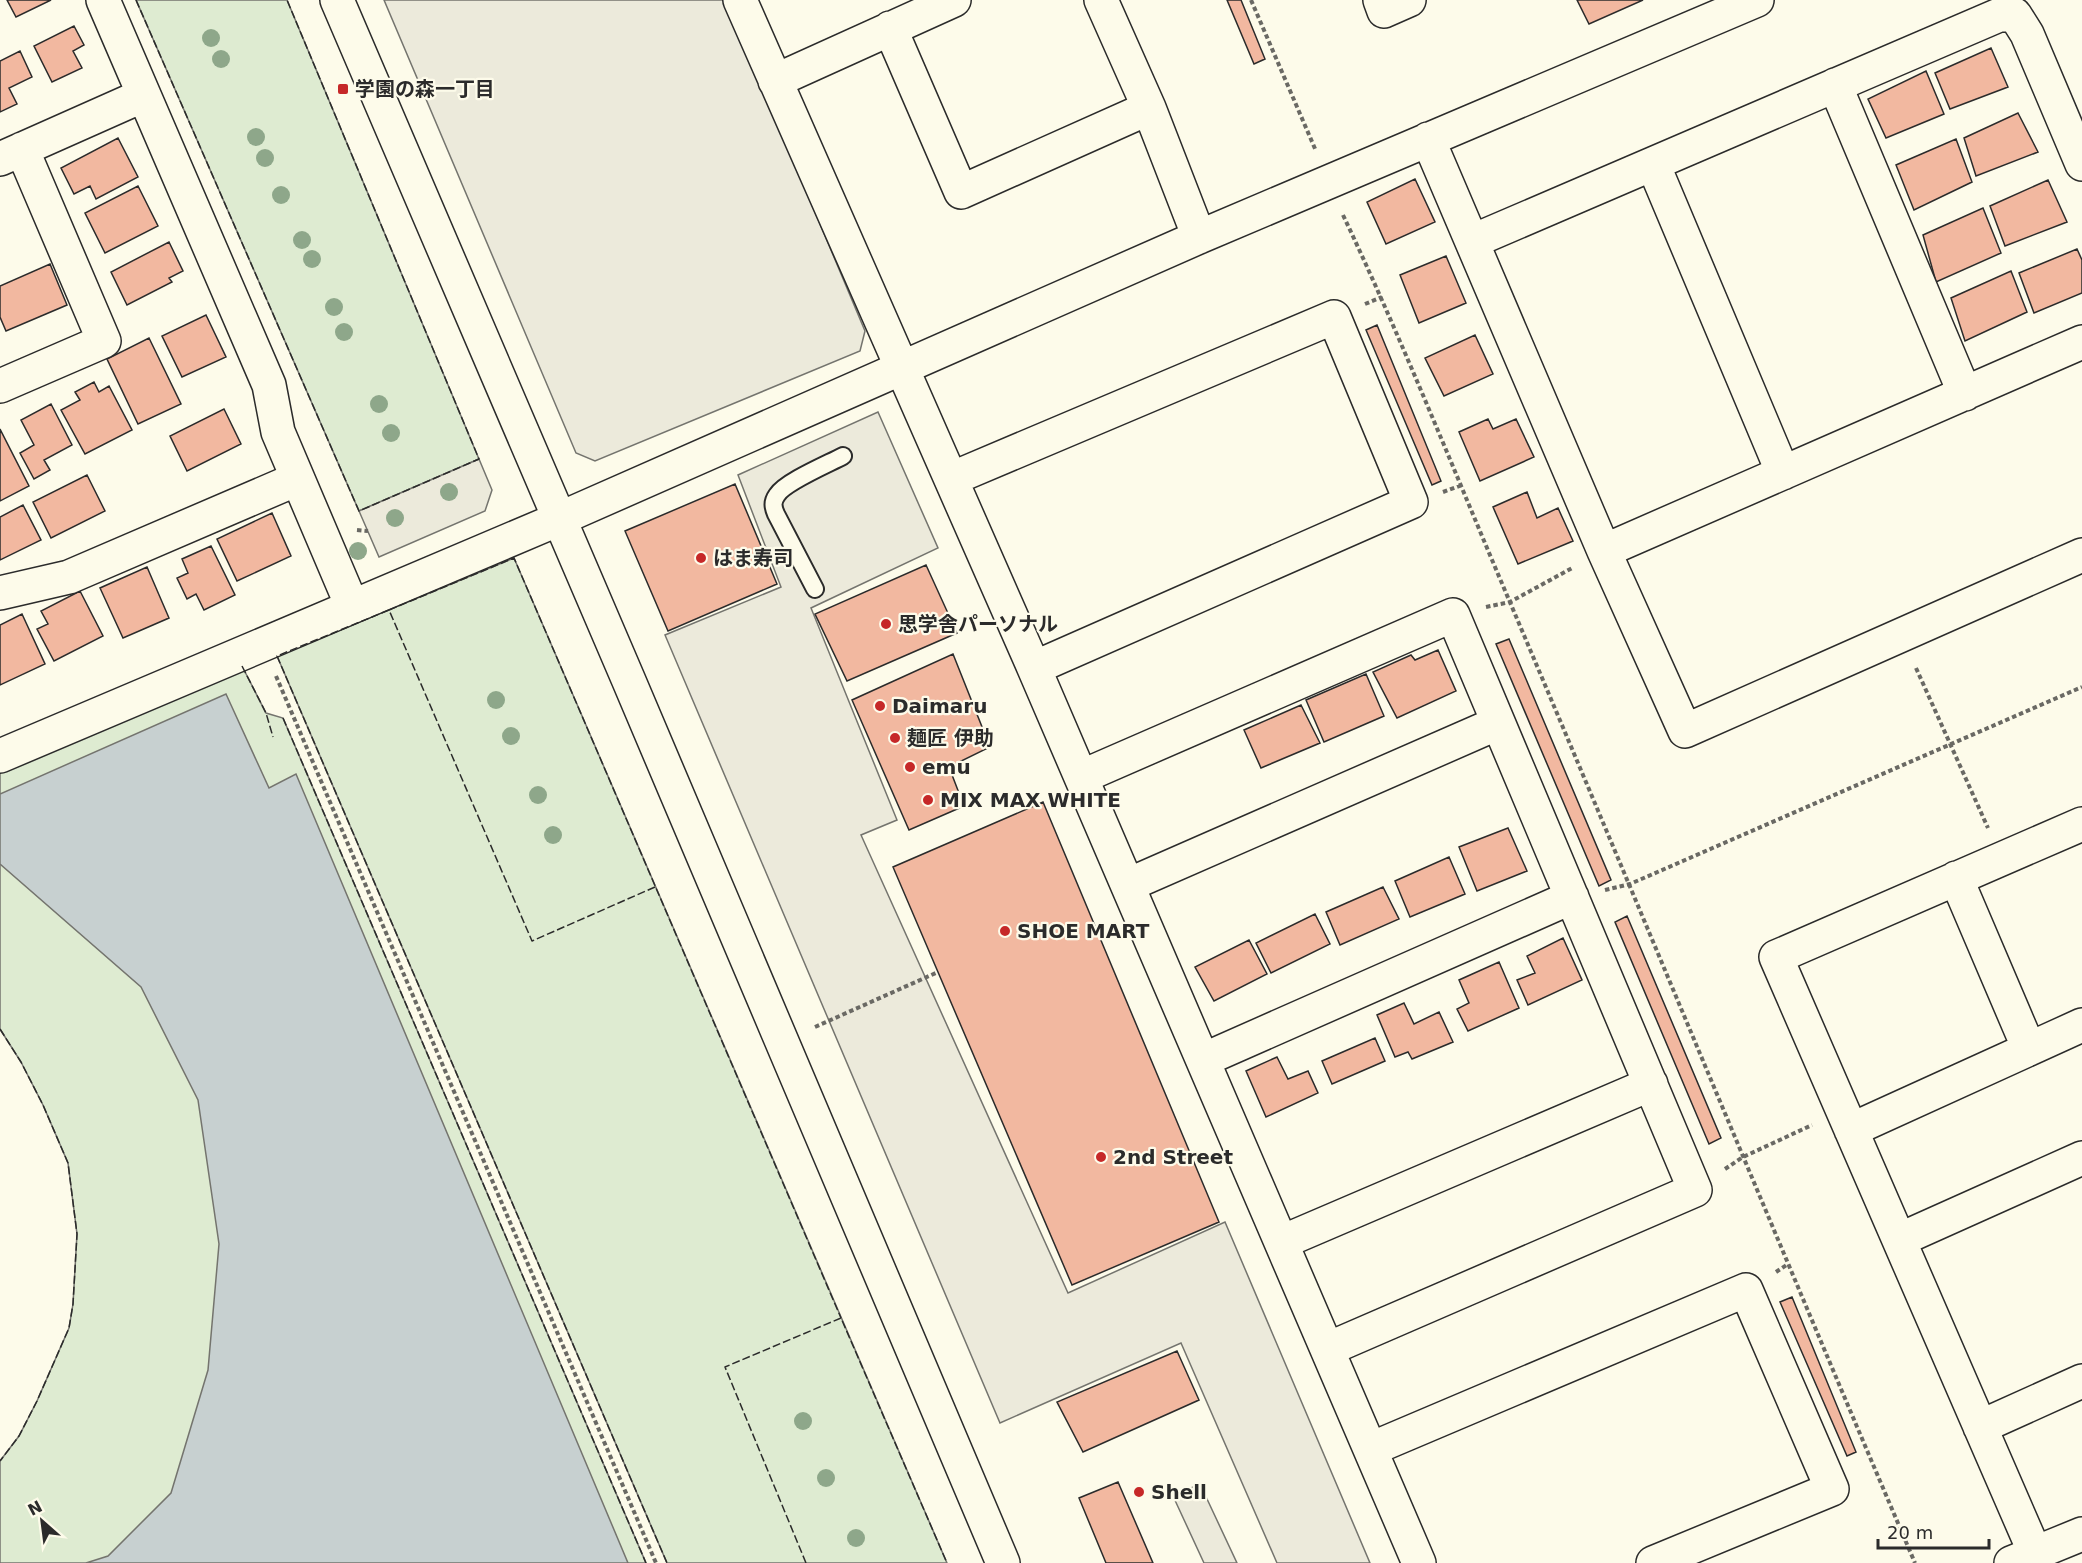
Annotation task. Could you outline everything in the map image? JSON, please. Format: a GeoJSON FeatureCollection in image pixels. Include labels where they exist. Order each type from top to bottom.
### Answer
{"type":"FeatureCollection","features":[{"type":"Feature","properties":{"kind":"street"},"geometry":{"type":"LineString","coordinates":[[103,0],[268,385],[278,432],[352,606]]}},
{"type":"Feature","properties":{"kind":"street"},"geometry":{"type":"LineString","coordinates":[[337,0],[1003,1563]]}},
{"type":"Feature","properties":{"kind":"street"},"geometry":{"type":"LineString","coordinates":[[740,0],[1034,668],[1419,1563]]}},
{"type":"Feature","properties":{"kind":"street"},"geometry":{"type":"LineString","coordinates":[[775,81],[954,0]]}},
{"type":"Feature","properties":{"kind":"street"},"geometry":{"type":"LineString","coordinates":[[1101,0],[1149,108],[1199,237]]}},
{"type":"Feature","properties":{"kind":"street"},"geometry":{"type":"LineString","coordinates":[[1380,0],[1384,11],[1409,0]]}},
{"type":"Feature","properties":{"kind":"street"},"geometry":{"type":"LineString","coordinates":[[0,756],[559,519],[1199,237],[1428,139],[1698,11],[1757,0]]}},
{"type":"Feature","properties":{"kind":"street"},"geometry":{"type":"LineString","coordinates":[[1473,241],[1999,15],[2015,15],[2027,34],[2082,164]]}},
{"type":"Feature","properties":{"kind":"street"},"geometry":{"type":"LineString","coordinates":[[890,28],[961,192],[1149,108]]}},
{"type":"Feature","properties":{"kind":"street"},"geometry":{"type":"LineString","coordinates":[[1835,85],[1965,394]]}},
{"type":"Feature","properties":{"kind":"street"},"geometry":{"type":"LineString","coordinates":[[0,386],[104,341],[11,154],[144,95]]}},
{"type":"Feature","properties":{"kind":"street"},"geometry":{"type":"LineString","coordinates":[[1428,139],[1604,551],[1684,730],[2082,555]]}},
{"type":"Feature","properties":{"kind":"street"},"geometry":{"type":"LineString","coordinates":[[1653,164],[1783,473]]}},
{"type":"Feature","properties":{"kind":"street"},"geometry":{"type":"LineString","coordinates":[[951,479],[1334,317],[1411,502],[1034,668]]}},
{"type":"Feature","properties":{"kind":"street"},"geometry":{"type":"LineString","coordinates":[[1604,551],[2082,342]]}},
{"type":"Feature","properties":{"kind":"street"},"geometry":{"type":"LineString","coordinates":[[0,593],[69,577],[297,479]]}},
{"type":"Feature","properties":{"kind":"street"},"geometry":{"type":"LineString","coordinates":[[1081,777],[1453,615],[1695,1190],[1328,1349]]}},
{"type":"Feature","properties":{"kind":"street"},"geometry":{"type":"LineString","coordinates":[[1128,885],[1498,723]]}},
{"type":"Feature","properties":{"kind":"street"},"geometry":{"type":"LineString","coordinates":[[2082,824],[1776,957],[1980,1427],[2023,1558],[2082,1534]]}},
{"type":"Feature","properties":{"kind":"street"},"geometry":{"type":"LineString","coordinates":[[1956,878],[2028,1049]]}},
{"type":"Feature","properties":{"kind":"street"},"geometry":{"type":"LineString","coordinates":[[1203,1060],[1572,897]]}},
{"type":"Feature","properties":{"kind":"street"},"geometry":{"type":"LineString","coordinates":[[1847,1120],[2028,1049],[2082,1025]]}},
{"type":"Feature","properties":{"kind":"street"},"geometry":{"type":"LineString","coordinates":[[1282,1242],[1651,1084]]}},
{"type":"Feature","properties":{"kind":"street"},"geometry":{"type":"LineString","coordinates":[[1899,1240],[2082,1158]]}},
{"type":"Feature","properties":{"kind":"street"},"geometry":{"type":"LineString","coordinates":[[1371,1449],[1746,1290],[1833,1489],[1653,1563]]}},
{"type":"Feature","properties":{"kind":"street"},"geometry":{"type":"LineString","coordinates":[[1980,1427],[2082,1381]]}},
{"type":"Feature","properties":{"kind":"lane"},"geometry":{"type":"LineString","coordinates":[[815,589],[776,514],[773,506],[774,500],[783,488],[843,456]]}},
{"type":"Feature","properties":{"kind":"path"},"geometry":{"type":"LineString","coordinates":[[1251,0],[1316,152]]}},
{"type":"Feature","properties":{"kind":"path"},"geometry":{"type":"LineString","coordinates":[[1343,213],[1382,297],[1915,1563]]}},
{"type":"Feature","properties":{"kind":"path"},"geometry":{"type":"LineString","coordinates":[[1510,602],[1604,551]]}},
{"type":"Feature","properties":{"kind":"path"},"geometry":{"type":"LineString","coordinates":[[1900,634],[1952,743],[2002,859]]}},
{"type":"Feature","properties":{"kind":"path"},"geometry":{"type":"LineString","coordinates":[[261,644],[656,1563]]}},
{"type":"Feature","properties":{"kind":"path"},"geometry":{"type":"LineString","coordinates":[[1630,884],[2082,687]]}},
{"type":"Feature","properties":{"kind":"path"},"geometry":{"type":"LineString","coordinates":[[813,1027],[938,972]]}},
{"type":"Feature","properties":{"kind":"path"},"geometry":{"type":"LineString","coordinates":[[1743,1157],[1847,1120]]}},
{"type":"Feature","properties":{"kind":"green space"},"geometry":{"type":"Polygon","coordinates":[[[136,0],[287,0],[479,459],[359,511],[136,0]]]}},
{"type":"Feature","properties":{"kind":"green space"},"geometry":{"type":"Polygon","coordinates":[[[514,558],[947,1563],[667,1563],[277,656],[514,558]]]}},
{"type":"Feature","properties":{"kind":"green space"},"geometry":{"type":"Polygon","coordinates":[[[242,666],[266,713],[283,718],[646,1563],[0,1563],[0,1461],[19,1436],[69,1328],[73,1304],[77,1234],[68,1163],[43,1105],[21,1062],[0,1029],[0,768],[242,666]]]}},
{"type":"Feature","properties":{"kind":"shaded area"},"geometry":{"type":"Polygon","coordinates":[[[384,0],[726,0],[865,331],[860,351],[595,461],[576,453],[384,0]]]}},
{"type":"Feature","properties":{"kind":"shaded area"},"geometry":{"type":"Polygon","coordinates":[[[878,412],[938,548],[811,608],[897,820],[861,835],[1068,1293],[1225,1222],[1370,1563],[1277,1563],[1181,1343],[1000,1423],[665,635],[781,587],[738,475],[878,412]]]}},
{"type":"Feature","properties":{"kind":"shaded area"},"geometry":{"type":"Polygon","coordinates":[[[479,459],[492,490],[485,511],[379,557],[359,511],[479,459]]]}},
{"type":"Feature","properties":{"kind":"shaded area"},"geometry":{"type":"Polygon","coordinates":[[[226,694],[269,788],[296,774],[628,1563],[86,1563],[108,1556],[171,1493],[208,1370],[219,1244],[198,1100],[141,987],[0,864],[0,794],[226,694]]]}},
{"type":"Feature","properties":{"kind":"shaded area"},"geometry":{"type":"Polygon","coordinates":[[[1200,1484],[1237,1563],[1204,1563],[1173,1496],[1200,1484]]]}},
{"type":"Feature","properties":{"kind":"building"},"geometry":{"type":"Polygon","coordinates":[[[7,0],[51,0],[16,17],[7,0]]]}},
{"type":"Feature","properties":{"kind":"building"},"geometry":{"type":"Polygon","coordinates":[[[1227,0],[1241,0],[1265,59],[1254,64],[1227,0]]]}},
{"type":"Feature","properties":{"kind":"building"},"geometry":{"type":"Polygon","coordinates":[[[1577,0],[1643,0],[1589,24],[1577,0]]]}},
{"type":"Feature","properties":{"kind":"building"},"geometry":{"type":"Polygon","coordinates":[[[74,26],[84,45],[73,51],[82,68],[52,82],[34,46],[74,26]]]}},
{"type":"Feature","properties":{"kind":"building"},"geometry":{"type":"Polygon","coordinates":[[[1991,48],[2008,87],[1950,109],[1935,73],[1991,48]]]}},
{"type":"Feature","properties":{"kind":"building"},"geometry":{"type":"Polygon","coordinates":[[[20,51],[32,77],[9,88],[17,104],[0,112],[0,61],[20,51]]]}},
{"type":"Feature","properties":{"kind":"building"},"geometry":{"type":"Polygon","coordinates":[[[1926,71],[1944,114],[1886,138],[1868,99],[1926,71]]]}},
{"type":"Feature","properties":{"kind":"building"},"geometry":{"type":"Polygon","coordinates":[[[2018,113],[2038,152],[1976,176],[1964,138],[2018,113]]]}},
{"type":"Feature","properties":{"kind":"building"},"geometry":{"type":"Polygon","coordinates":[[[118,138],[138,177],[96,199],[90,186],[74,194],[61,168],[118,138]]]}},
{"type":"Feature","properties":{"kind":"building"},"geometry":{"type":"Polygon","coordinates":[[[1956,139],[1972,182],[1914,210],[1896,165],[1956,139]]]}},
{"type":"Feature","properties":{"kind":"building"},"geometry":{"type":"Polygon","coordinates":[[[1415,179],[1435,222],[1386,244],[1367,202],[1415,179]]]}},
{"type":"Feature","properties":{"kind":"building"},"geometry":{"type":"Polygon","coordinates":[[[2048,180],[2067,222],[2005,246],[1990,206],[2048,180]]]}},
{"type":"Feature","properties":{"kind":"building"},"geometry":{"type":"Polygon","coordinates":[[[138,186],[158,226],[105,253],[85,213],[138,186]]]}},
{"type":"Feature","properties":{"kind":"building"},"geometry":{"type":"Polygon","coordinates":[[[1983,208],[2001,253],[1936,282],[1923,235],[1983,208]]]}},
{"type":"Feature","properties":{"kind":"building"},"geometry":{"type":"Polygon","coordinates":[[[169,242],[183,271],[169,278],[172,282],[127,305],[111,272],[169,242]]]}},
{"type":"Feature","properties":{"kind":"building"},"geometry":{"type":"Polygon","coordinates":[[[2077,249],[2082,260],[2082,293],[2034,313],[2019,273],[2077,249]]]}},
{"type":"Feature","properties":{"kind":"building"},"geometry":{"type":"Polygon","coordinates":[[[1446,256],[1466,303],[1419,323],[1400,275],[1446,256]]]}},
{"type":"Feature","properties":{"kind":"building"},"geometry":{"type":"Polygon","coordinates":[[[50,264],[67,305],[6,331],[0,317],[0,286],[50,264]]]}},
{"type":"Feature","properties":{"kind":"building"},"geometry":{"type":"Polygon","coordinates":[[[2011,271],[2027,312],[1965,341],[1951,298],[2011,271]]]}},
{"type":"Feature","properties":{"kind":"building"},"geometry":{"type":"Polygon","coordinates":[[[206,315],[226,357],[182,377],[162,336],[206,315]]]}},
{"type":"Feature","properties":{"kind":"building"},"geometry":{"type":"Polygon","coordinates":[[[1377,325],[1441,481],[1432,485],[1366,330],[1377,325]]]}},
{"type":"Feature","properties":{"kind":"building"},"geometry":{"type":"Polygon","coordinates":[[[1475,335],[1493,374],[1444,396],[1425,358],[1475,335]]]}},
{"type":"Feature","properties":{"kind":"building"},"geometry":{"type":"Polygon","coordinates":[[[149,338],[181,404],[138,424],[107,359],[149,338]]]}},
{"type":"Feature","properties":{"kind":"building"},"geometry":{"type":"Polygon","coordinates":[[[94,382],[99,392],[109,386],[132,430],[85,454],[61,410],[80,400],[75,392],[94,382]]]}},
{"type":"Feature","properties":{"kind":"building"},"geometry":{"type":"Polygon","coordinates":[[[51,404],[72,445],[44,460],[50,470],[34,479],[20,453],[34,445],[21,420],[51,404]]]}},
{"type":"Feature","properties":{"kind":"building"},"geometry":{"type":"Polygon","coordinates":[[[224,409],[241,444],[187,471],[170,436],[224,409]]]}},
{"type":"Feature","properties":{"kind":"building"},"geometry":{"type":"Polygon","coordinates":[[[1488,419],[1493,429],[1516,419],[1534,457],[1480,481],[1459,432],[1488,419]]]}},
{"type":"Feature","properties":{"kind":"building"},"geometry":{"type":"Polygon","coordinates":[[[0,429],[29,486],[0,501],[0,429]]]}},
{"type":"Feature","properties":{"kind":"building"},"geometry":{"type":"Polygon","coordinates":[[[87,475],[105,511],[51,538],[33,502],[87,475]]]}},
{"type":"Feature","properties":{"kind":"building","name":"はま寿司"},"geometry":{"type":"Polygon","coordinates":[[[735,484],[777,584],[668,631],[625,531],[735,484]]]}},
{"type":"Feature","properties":{"kind":"building"},"geometry":{"type":"Polygon","coordinates":[[[1527,492],[1537,518],[1558,508],[1573,541],[1518,564],[1493,507],[1527,492]]]}},
{"type":"Feature","properties":{"kind":"building"},"geometry":{"type":"Polygon","coordinates":[[[23,505],[41,540],[0,560],[0,517],[23,505]]]}},
{"type":"Feature","properties":{"kind":"building"},"geometry":{"type":"Polygon","coordinates":[[[272,513],[291,556],[237,581],[217,539],[272,513]]]}},
{"type":"Feature","properties":{"kind":"building"},"geometry":{"type":"Polygon","coordinates":[[[211,546],[235,595],[204,610],[196,594],[187,599],[177,578],[188,573],[182,559],[211,546]]]}},
{"type":"Feature","properties":{"kind":"building","name":"思学舎パーソナル"},"geometry":{"type":"Polygon","coordinates":[[[926,565],[957,633],[847,681],[815,614],[926,565]]]}},
{"type":"Feature","properties":{"kind":"building"},"geometry":{"type":"Polygon","coordinates":[[[147,567],[169,618],[123,638],[100,588],[147,567]]]}},
{"type":"Feature","properties":{"kind":"building"},"geometry":{"type":"Polygon","coordinates":[[[80,591],[103,636],[54,661],[37,629],[48,624],[41,611],[80,591]]]}},
{"type":"Feature","properties":{"kind":"building"},"geometry":{"type":"Polygon","coordinates":[[[22,614],[45,664],[0,685],[0,625],[22,614]]]}},
{"type":"Feature","properties":{"kind":"building"},"geometry":{"type":"Polygon","coordinates":[[[1509,639],[1611,880],[1599,886],[1496,644],[1509,639]]]}},
{"type":"Feature","properties":{"kind":"building"},"geometry":{"type":"Polygon","coordinates":[[[1438,650],[1456,691],[1397,718],[1373,672],[1411,655],[1415,660],[1438,650]]]}},
{"type":"Feature","properties":{"kind":"building"},"geometry":{"type":"Polygon","coordinates":[[[953,654],[990,747],[949,767],[964,806],[909,830],[852,700],[953,654]]]}},
{"type":"Feature","properties":{"kind":"building"},"geometry":{"type":"Polygon","coordinates":[[[1366,674],[1384,716],[1324,742],[1306,700],[1366,674]]]}},
{"type":"Feature","properties":{"kind":"building"},"geometry":{"type":"Polygon","coordinates":[[[1301,705],[1320,743],[1261,768],[1244,730],[1301,705]]]}},
{"type":"Feature","properties":{"kind":"building"},"geometry":{"type":"Polygon","coordinates":[[[1043,802],[1219,1222],[1072,1285],[893,867],[1043,802]]]}},
{"type":"Feature","properties":{"kind":"building"},"geometry":{"type":"Polygon","coordinates":[[[1508,828],[1527,871],[1477,891],[1459,847],[1508,828]]]}},
{"type":"Feature","properties":{"kind":"building"},"geometry":{"type":"Polygon","coordinates":[[[1449,857],[1465,894],[1410,917],[1395,881],[1449,857]]]}},
{"type":"Feature","properties":{"kind":"building"},"geometry":{"type":"Polygon","coordinates":[[[1383,887],[1399,919],[1340,945],[1326,912],[1383,887]]]}},
{"type":"Feature","properties":{"kind":"building"},"geometry":{"type":"Polygon","coordinates":[[[1315,914],[1330,944],[1271,973],[1256,943],[1315,914]]]}},
{"type":"Feature","properties":{"kind":"building"},"geometry":{"type":"Polygon","coordinates":[[[1627,916],[1721,1138],[1709,1144],[1615,922],[1627,916]]]}},
{"type":"Feature","properties":{"kind":"building"},"geometry":{"type":"Polygon","coordinates":[[[1563,938],[1582,980],[1528,1005],[1517,980],[1535,973],[1527,956],[1563,938]]]}},
{"type":"Feature","properties":{"kind":"building"},"geometry":{"type":"Polygon","coordinates":[[[1249,940],[1267,974],[1214,1001],[1195,967],[1249,940]]]}},
{"type":"Feature","properties":{"kind":"building"},"geometry":{"type":"Polygon","coordinates":[[[1499,962],[1519,1008],[1468,1031],[1457,1009],[1469,1003],[1459,980],[1499,962]]]}},
{"type":"Feature","properties":{"kind":"building"},"geometry":{"type":"Polygon","coordinates":[[[1404,1003],[1414,1024],[1439,1012],[1453,1042],[1412,1059],[1408,1052],[1395,1057],[1377,1015],[1404,1003]]]}},
{"type":"Feature","properties":{"kind":"building"},"geometry":{"type":"Polygon","coordinates":[[[1375,1038],[1385,1061],[1332,1084],[1322,1061],[1375,1038]]]}},
{"type":"Feature","properties":{"kind":"building"},"geometry":{"type":"Polygon","coordinates":[[[1277,1057],[1288,1079],[1308,1071],[1318,1093],[1266,1117],[1246,1071],[1277,1057]]]}},
{"type":"Feature","properties":{"kind":"building"},"geometry":{"type":"Polygon","coordinates":[[[1792,1297],[1856,1452],[1847,1456],[1780,1302],[1792,1297]]]}},
{"type":"Feature","properties":{"kind":"building"},"geometry":{"type":"Polygon","coordinates":[[[1177,1351],[1199,1400],[1083,1452],[1057,1402],[1177,1351]]]}},
{"type":"Feature","properties":{"kind":"building"},"geometry":{"type":"Polygon","coordinates":[[[1118,1482],[1153,1563],[1106,1563],[1079,1498],[1118,1482]]]}},
{"type":"Feature","properties":{"kind":"fence"},"geometry":{"type":"LineString","coordinates":[[136,0],[359,511],[479,459],[287,0]]}},
{"type":"Feature","properties":{"kind":"fence"},"geometry":{"type":"LineString","coordinates":[[655,887],[532,941],[389,610],[514,558],[841,1318]]}},
{"type":"Feature","properties":{"kind":"fence"},"geometry":{"type":"LineString","coordinates":[[389,610],[277,656],[667,1563]]}},
{"type":"Feature","properties":{"kind":"fence"},"geometry":{"type":"LineString","coordinates":[[242,666],[266,713],[273,737]]}},
{"type":"Feature","properties":{"kind":"fence"},"geometry":{"type":"LineString","coordinates":[[283,718],[646,1563]]}},
{"type":"Feature","properties":{"kind":"fence"},"geometry":{"type":"LineString","coordinates":[[0,1029],[21,1062],[43,1105],[68,1163],[77,1234],[73,1304],[69,1328],[19,1436],[0,1461]]}},
{"type":"Feature","properties":{"kind":"fence"},"geometry":{"type":"LineString","coordinates":[[806,1563],[725,1367],[841,1318],[947,1563]]}},
{"type":"Feature","properties":{"kind":"place","name":"学園の森一丁目"},"geometry":{"type":"Point","coordinates":[343,89]}},
{"type":"Feature","properties":{"kind":"place","name":"はま寿司"},"geometry":{"type":"Point","coordinates":[701,558]}},
{"type":"Feature","properties":{"kind":"place","name":"思学舎パーソナル"},"geometry":{"type":"Point","coordinates":[886,624]}},
{"type":"Feature","properties":{"kind":"place","name":"Daimaru"},"geometry":{"type":"Point","coordinates":[880,706]}},
{"type":"Feature","properties":{"kind":"place","name":"麺匠 伊助"},"geometry":{"type":"Point","coordinates":[895,738]}},
{"type":"Feature","properties":{"kind":"place","name":"emu"},"geometry":{"type":"Point","coordinates":[910,767]}},
{"type":"Feature","properties":{"kind":"place","name":"MIX MAX WHITE"},"geometry":{"type":"Point","coordinates":[928,800]}},
{"type":"Feature","properties":{"kind":"place","name":"SHOE MART"},"geometry":{"type":"Point","coordinates":[1005,931]}},
{"type":"Feature","properties":{"kind":"place","name":"2nd Street"},"geometry":{"type":"Point","coordinates":[1101,1157]}},
{"type":"Feature","properties":{"kind":"place","name":"Shell"},"geometry":{"type":"Point","coordinates":[1139,1492]}}]}
